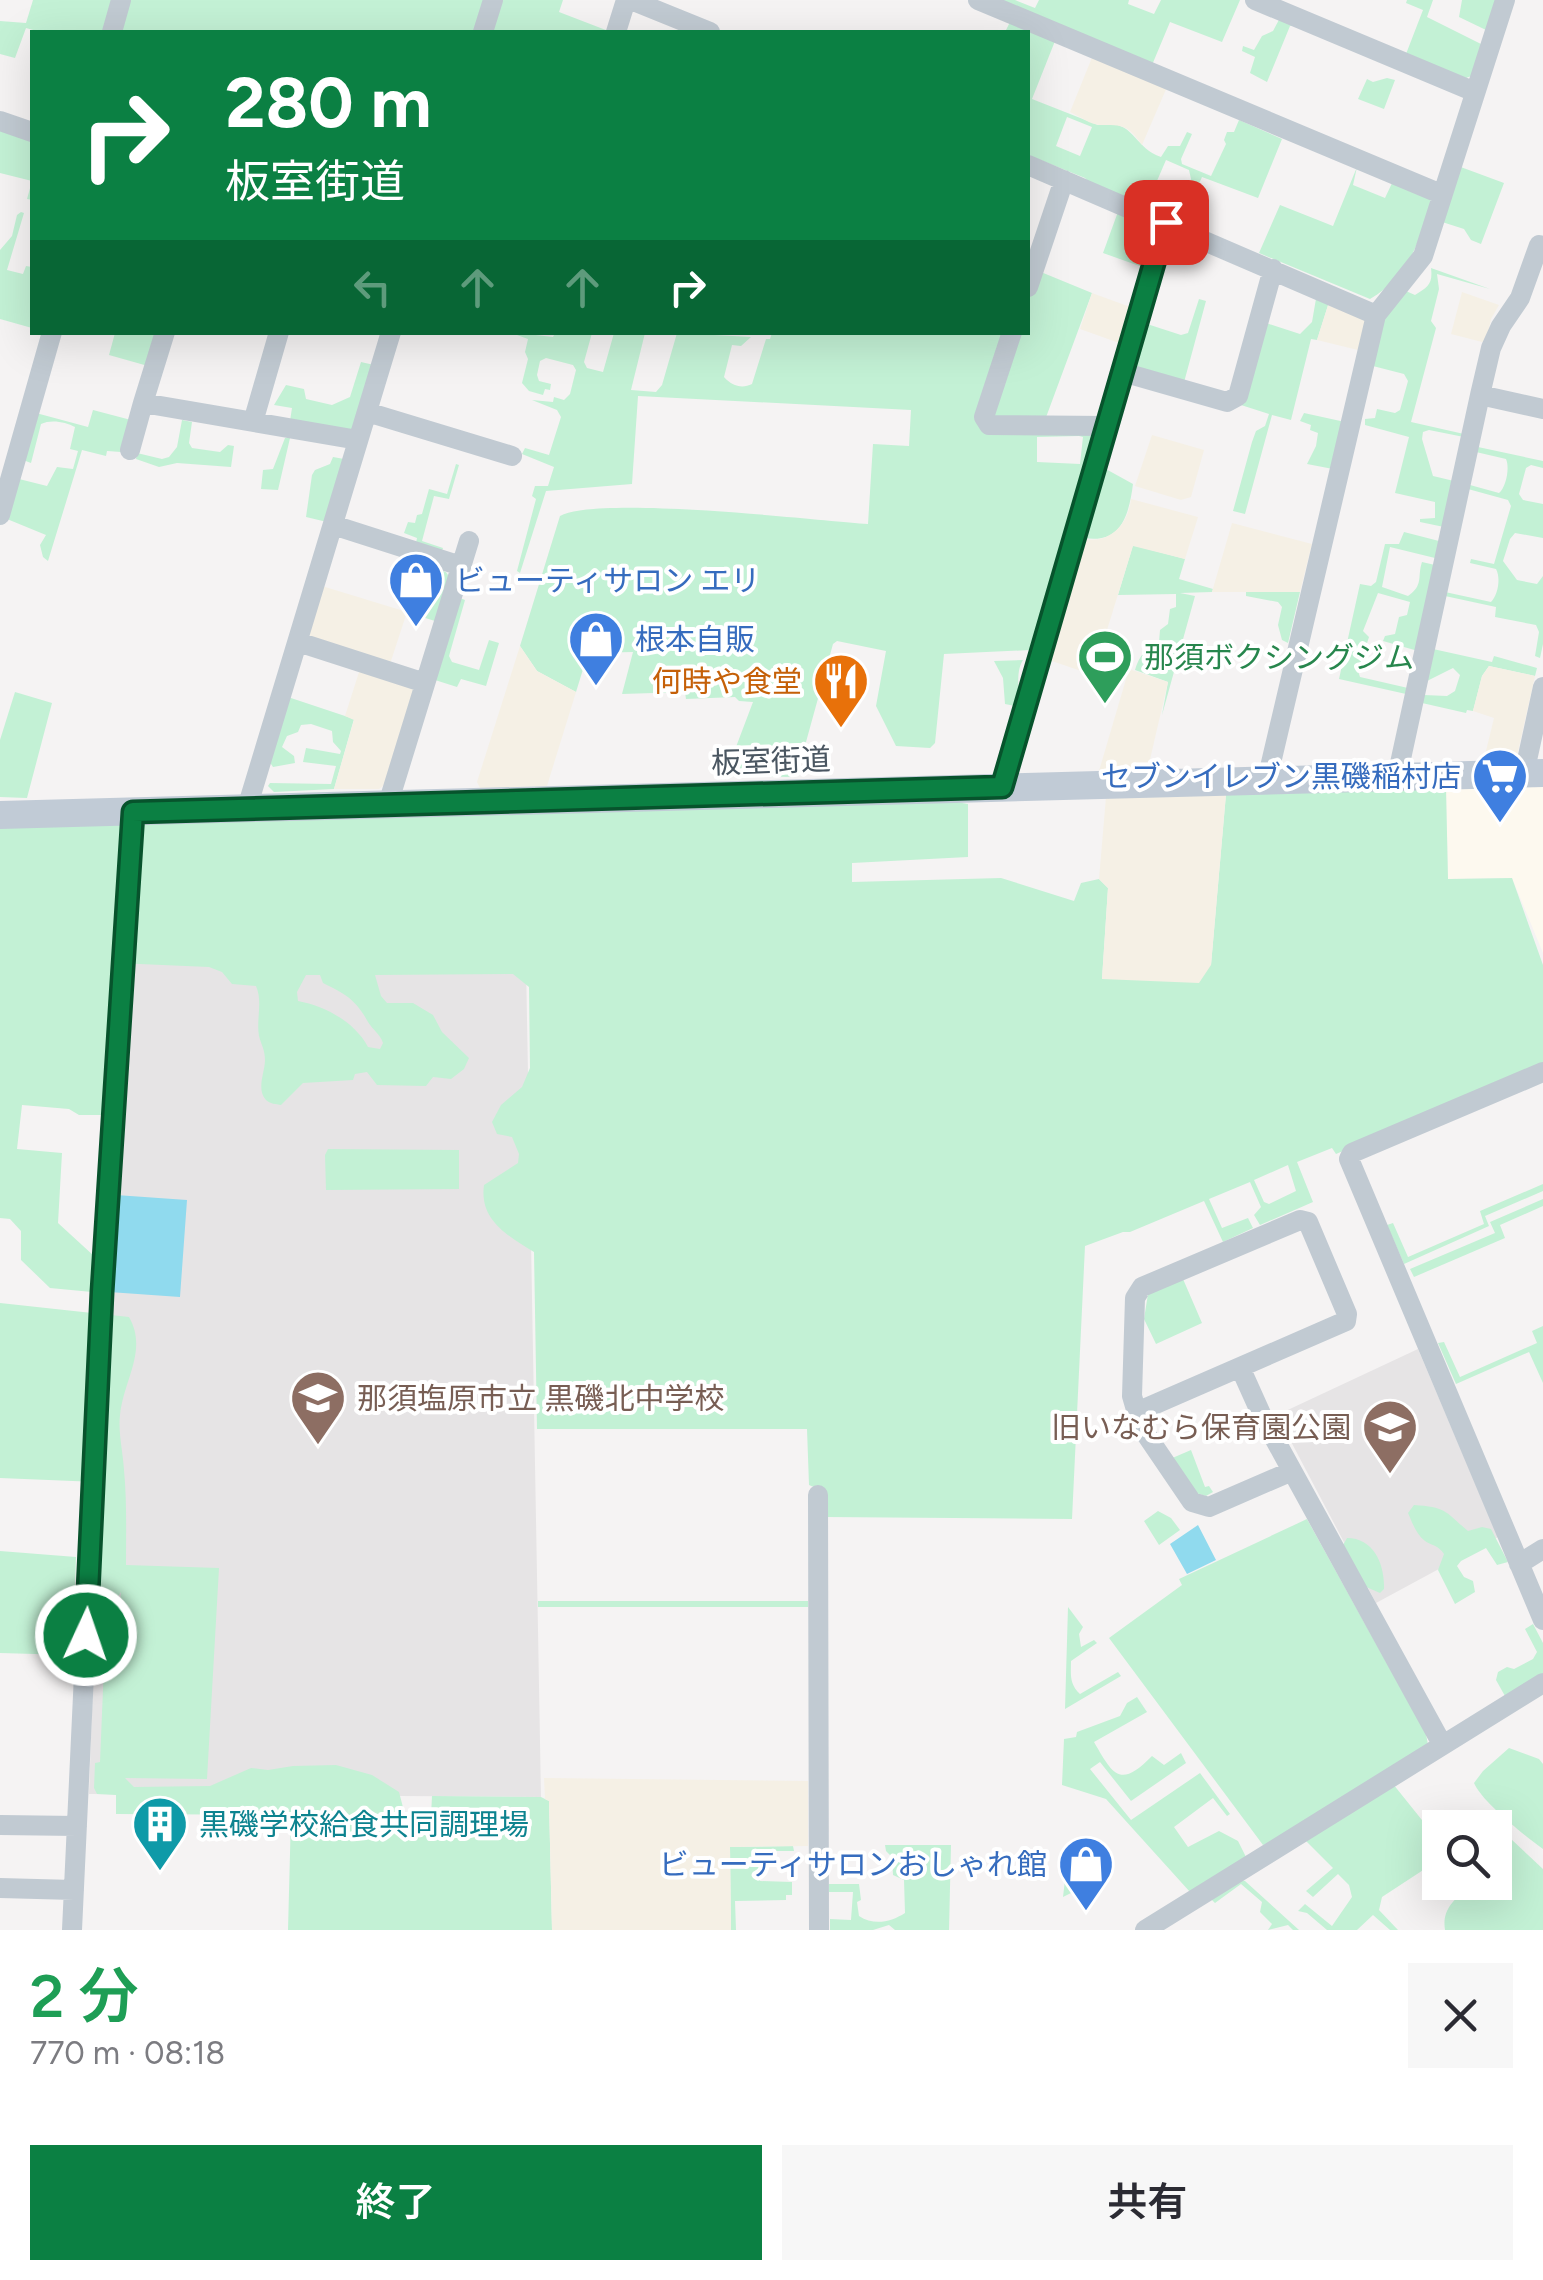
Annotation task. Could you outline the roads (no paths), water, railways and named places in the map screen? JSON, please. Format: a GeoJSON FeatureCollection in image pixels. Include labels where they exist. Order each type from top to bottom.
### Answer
{"type":"FeatureCollection","features":[{"type":"Feature","properties":{"kind":"main road","name":"板室街道"},"geometry":{"type":"LineString","coordinates":[[0,814],[1534,773]]}},
{"type":"Feature","properties":{"kind":"street"},"geometry":{"type":"LineString","coordinates":[[113,30],[121,0]]}},
{"type":"Feature","properties":{"kind":"street"},"geometry":{"type":"LineString","coordinates":[[484,30],[493,0]]}},
{"type":"Feature","properties":{"kind":"street"},"geometry":{"type":"LineString","coordinates":[[617,30],[628,0],[705,30]]}},
{"type":"Feature","properties":{"kind":"street"},"geometry":{"type":"LineString","coordinates":[[978,0],[1441,194]]}},
{"type":"Feature","properties":{"kind":"street"},"geometry":{"type":"LineString","coordinates":[[1255,0],[1475,92]]}},
{"type":"Feature","properties":{"kind":"street"},"geometry":{"type":"LineString","coordinates":[[1267,780],[1376,314],[1420,263],[1505,0]]}},
{"type":"Feature","properties":{"kind":"street"},"geometry":{"type":"LineString","coordinates":[[0,122],[30,131]]}},
{"type":"Feature","properties":{"kind":"street"},"geometry":{"type":"LineString","coordinates":[[1030,165],[1376,314]]}},
{"type":"Feature","properties":{"kind":"street"},"geometry":{"type":"LineString","coordinates":[[1030,281],[1064,180]]}},
{"type":"Feature","properties":{"kind":"street"},"geometry":{"type":"LineString","coordinates":[[1002,787],[1166,222]]}},
{"type":"Feature","properties":{"kind":"street"},"geometry":{"type":"LineString","coordinates":[[1397,777],[1492,348],[1520,298],[1538,245]]}},
{"type":"Feature","properties":{"kind":"street"},"geometry":{"type":"LineString","coordinates":[[1122,372],[1227,402],[1238,396],[1273,269]]}},
{"type":"Feature","properties":{"kind":"street"},"geometry":{"type":"LineString","coordinates":[[0,515],[5,476],[51,335]]}},
{"type":"Feature","properties":{"kind":"street"},"geometry":{"type":"LineString","coordinates":[[130,450],[164,335]]}},
{"type":"Feature","properties":{"kind":"street"},"geometry":{"type":"LineString","coordinates":[[252,422],[278,335]]}},
{"type":"Feature","properties":{"kind":"street"},"geometry":{"type":"LineString","coordinates":[[248,808],[390,335]]}},
{"type":"Feature","properties":{"kind":"street"},"geometry":{"type":"LineString","coordinates":[[1011,335],[984,416],[989,425],[1106,426]]}},
{"type":"Feature","properties":{"kind":"street"},"geometry":{"type":"LineString","coordinates":[[1480,395],[1543,409]]}},
{"type":"Feature","properties":{"kind":"street"},"geometry":{"type":"LineString","coordinates":[[143,403],[358,440]]}},
{"type":"Feature","properties":{"kind":"street"},"geometry":{"type":"LineString","coordinates":[[366,412],[512,456]]}},
{"type":"Feature","properties":{"kind":"street"},"geometry":{"type":"LineString","coordinates":[[333,525],[461,566]]}},
{"type":"Feature","properties":{"kind":"street"},"geometry":{"type":"LineString","coordinates":[[388,804],[469,541]]}},
{"type":"Feature","properties":{"kind":"street"},"geometry":{"type":"LineString","coordinates":[[298,642],[425,683]]}},
{"type":"Feature","properties":{"kind":"street"},"geometry":{"type":"LineString","coordinates":[[1534,773],[1543,687]]}},
{"type":"Feature","properties":{"kind":"street"},"geometry":{"type":"LineString","coordinates":[[72,1930],[102,1292],[133,812]]}},
{"type":"Feature","properties":{"kind":"street"},"geometry":{"type":"LineString","coordinates":[[1543,1072],[1352,1152],[1349,1159],[1543,1620]]}},
{"type":"Feature","properties":{"kind":"street"},"geometry":{"type":"LineString","coordinates":[[1136,1412],[1346,1321],[1347,1314],[1308,1222],[1300,1220],[1142,1287],[1135,1298],[1132,1396],[1136,1412],[1140,1427],[1192,1502],[1209,1507],[1292,1470]]}},
{"type":"Feature","properties":{"kind":"street"},"geometry":{"type":"LineString","coordinates":[[1240,1367],[1442,1744]]}},
{"type":"Feature","properties":{"kind":"street"},"geometry":{"type":"LineString","coordinates":[[818,1494],[819,1930]]}},
{"type":"Feature","properties":{"kind":"street"},"geometry":{"type":"LineString","coordinates":[[1519,1564],[1543,1549]]}},
{"type":"Feature","properties":{"kind":"street"},"geometry":{"type":"LineString","coordinates":[[1145,1930],[1171,1924],[1442,1744],[1543,1683]]}},
{"type":"Feature","properties":{"kind":"street"},"geometry":{"type":"LineString","coordinates":[[0,1825],[77,1826]]}},
{"type":"Feature","properties":{"kind":"street"},"geometry":{"type":"LineString","coordinates":[[0,1888],[74,1890]]}},
{"type":"Feature","properties":{"kind":"water"},"geometry":{"type":"Polygon","coordinates":[[[116,1195],[187,1200],[180,1297],[109,1292],[116,1195]]]}},
{"type":"Feature","properties":{"kind":"water"},"geometry":{"type":"Polygon","coordinates":[[[1198,1525],[1216,1560],[1187,1574],[1170,1544],[1198,1525]]]}},
{"type":"Feature","properties":{"kind":"place","name":"ビューティサロン エリ"},"geometry":{"type":"Point","coordinates":[416,629]}},
{"type":"Feature","properties":{"kind":"place","name":"根本自販"},"geometry":{"type":"Point","coordinates":[596,688]}},
{"type":"Feature","properties":{"kind":"place","name":"那須ボクシングジム"},"geometry":{"type":"Point","coordinates":[1105,706]}},
{"type":"Feature","properties":{"kind":"place","name":"何時や食堂"},"geometry":{"type":"Point","coordinates":[841,730]}},
{"type":"Feature","properties":{"kind":"place","name":"セブンイレブン黒磯稲村店"},"geometry":{"type":"Point","coordinates":[1500,825]}},
{"type":"Feature","properties":{"kind":"place","name":"那須塩原市立 黒磯北中学校"},"geometry":{"type":"Point","coordinates":[318,1447]}},
{"type":"Feature","properties":{"kind":"place","name":"旧いなむら保育園公園"},"geometry":{"type":"Point","coordinates":[1390,1476]}},
{"type":"Feature","properties":{"kind":"place","name":"黒磯学校給食共同調理場"},"geometry":{"type":"Point","coordinates":[160,1873]}},
{"type":"Feature","properties":{"kind":"place","name":"ビューティサロンおしゃれ館"},"geometry":{"type":"Point","coordinates":[1086,1913]}}]}
